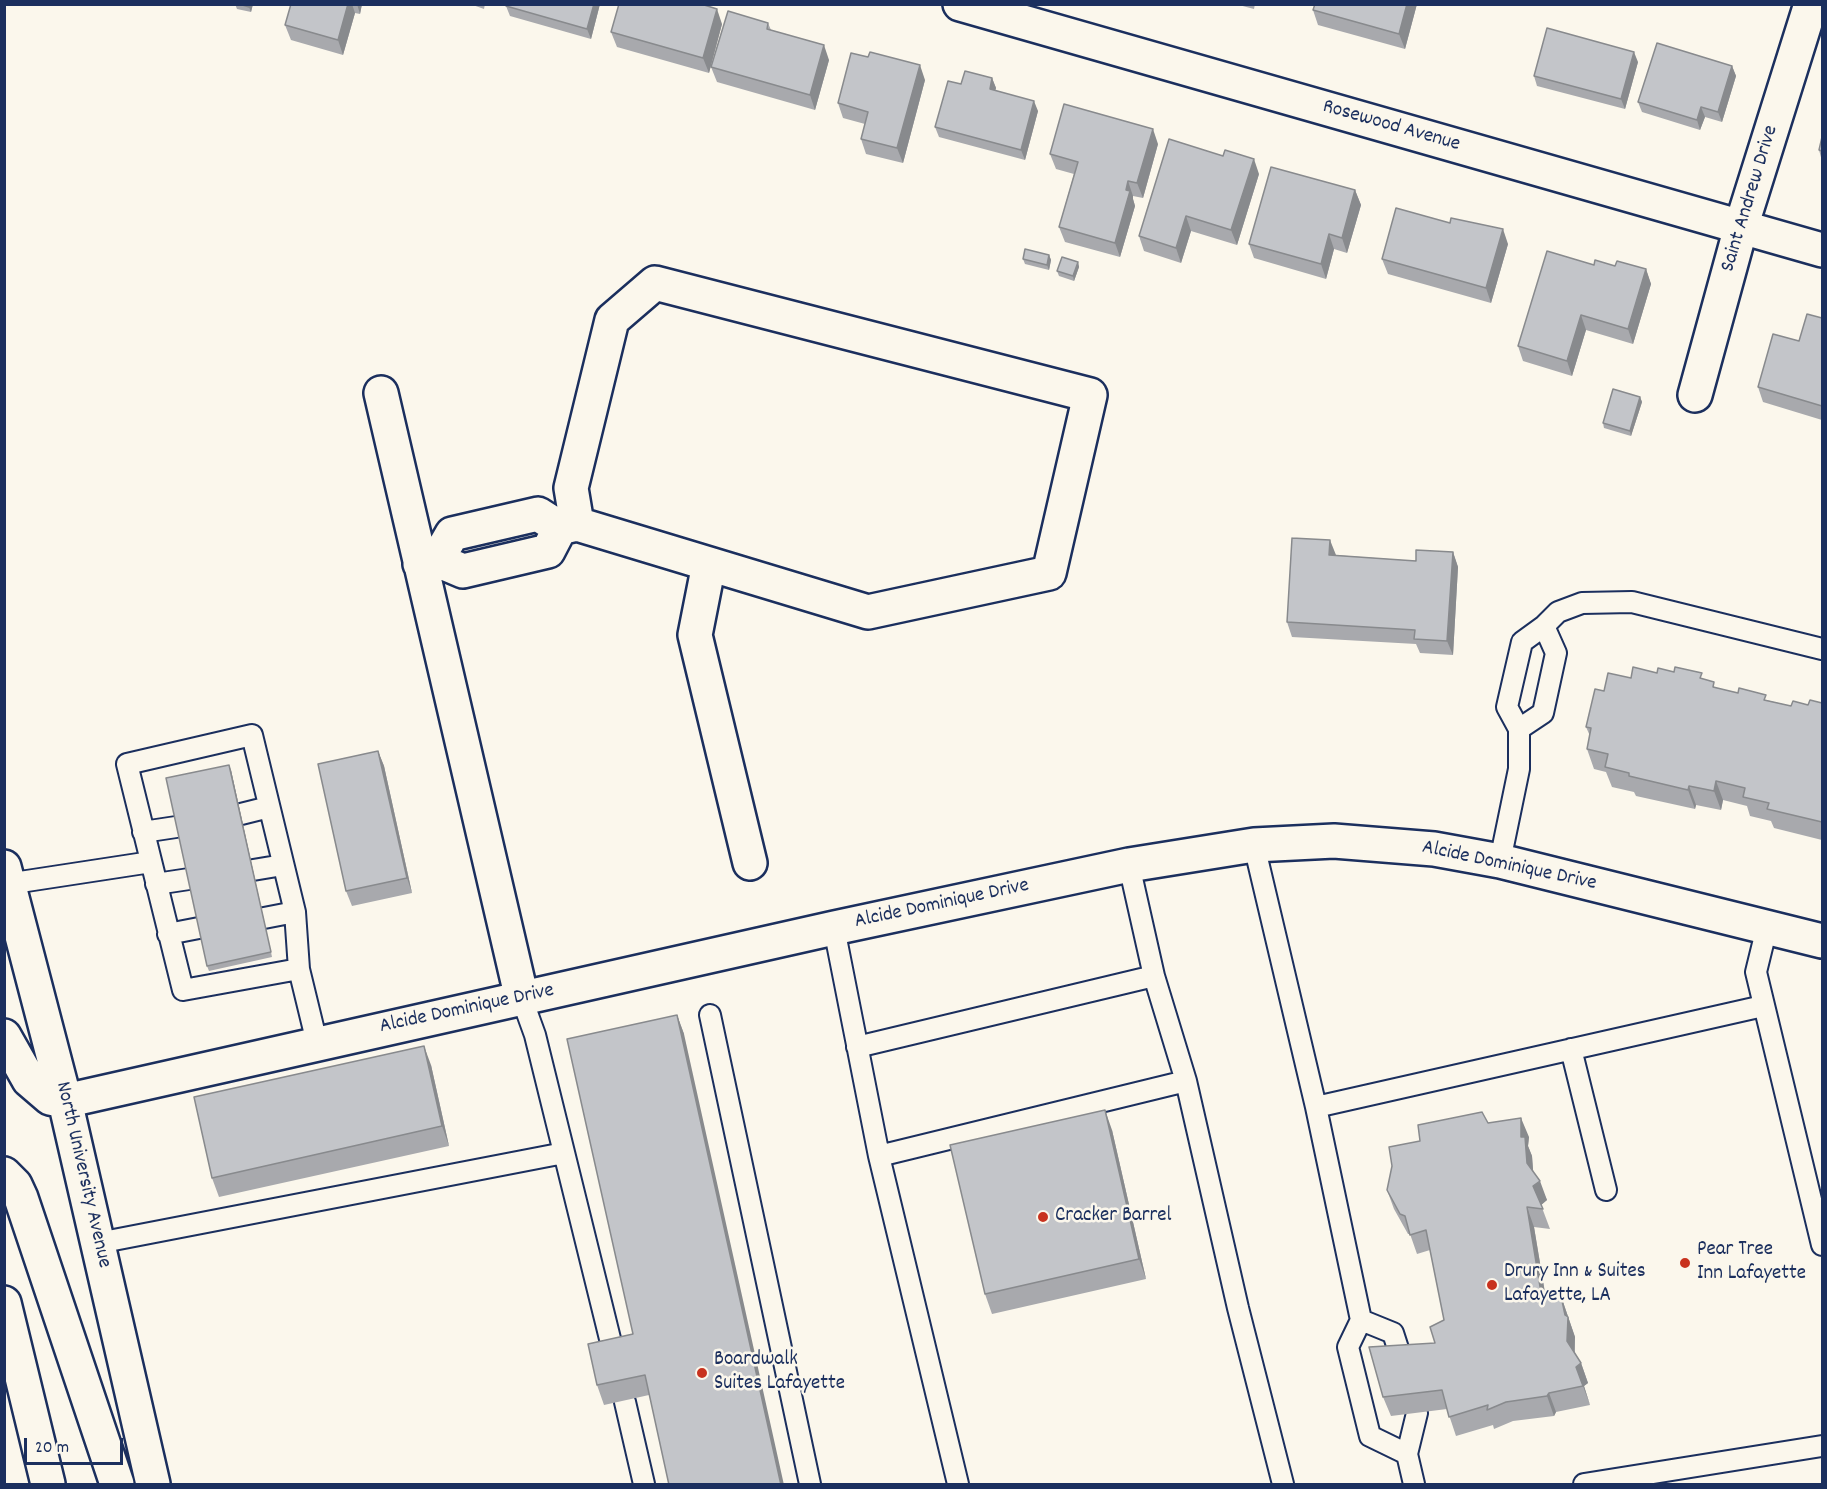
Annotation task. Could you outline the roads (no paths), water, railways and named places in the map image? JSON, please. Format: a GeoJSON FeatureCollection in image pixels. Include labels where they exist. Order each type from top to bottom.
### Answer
{"type":"FeatureCollection","features":[{"type":"Feature","properties":{"kind":"street","name":"Rosewood Avenue"},"geometry":{"type":"LineString","coordinates":[[960,4],[1822,250]]}},
{"type":"Feature","properties":{"kind":"street","name":"Saint Andrew Drive"},"geometry":{"type":"LineString","coordinates":[[1695,395],[1741,226],[1811,4]]}},
{"type":"Feature","properties":{"kind":"street"},"geometry":{"type":"LineString","coordinates":[[429,562],[452,534],[538,514],[569,526],[709,564],[868,612],[1050,573],[1090,395],[655,283],[612,320],[571,488],[569,526],[548,551],[463,571],[429,562]]}},
{"type":"Feature","properties":{"kind":"street"},"geometry":{"type":"LineString","coordinates":[[381,393],[429,562],[522,999]]}},
{"type":"Feature","properties":{"kind":"street"},"geometry":{"type":"LineString","coordinates":[[500,524],[511,560]]}},
{"type":"Feature","properties":{"kind":"street"},"geometry":{"type":"LineString","coordinates":[[709,564],[695,635],[750,863]]}},
{"type":"Feature","properties":{"kind":"street","name":"Alcide Dominique Drive"},"geometry":{"type":"LineString","coordinates":[[65,1101],[834,928],[1129,865],[1254,845],[1334,841],[1434,849],[1500,861],[1822,941]]}},
{"type":"Feature","properties":{"kind":"street","name":"North University Avenue"},"geometry":{"type":"LineString","coordinates":[[6,876],[65,1101],[153,1485]]}},
{"type":"Feature","properties":{"kind":"street"},"geometry":{"type":"LineString","coordinates":[[4,1036],[29,1080],[50,1098],[65,1101]]}},
{"type":"Feature","properties":{"kind":"street"},"geometry":{"type":"LineString","coordinates":[[4,1174],[15,1185],[21,1198],[117,1485]]}},
{"type":"Feature","properties":{"kind":"street"},"geometry":{"type":"LineString","coordinates":[[4,1303],[48,1485]]}},
{"type":"Feature","properties":{"kind":"lane"},"geometry":{"type":"LineString","coordinates":[[1500,861],[1519,769],[1519,729],[1507,707],[1518,657],[1522,642],[1558,612],[1582,603],[1632,602],[1822,649]]}},
{"type":"Feature","properties":{"kind":"lane"},"geometry":{"type":"LineString","coordinates":[[1519,729],[1543,713],[1556,653],[1544,626]]}},
{"type":"Feature","properties":{"kind":"lane"},"geometry":{"type":"LineString","coordinates":[[299,969],[183,990],[127,764],[252,735],[295,912],[299,969],[317,1043]]}},
{"type":"Feature","properties":{"kind":"lane"},"geometry":{"type":"LineString","coordinates":[[241,814],[269,807]]}},
{"type":"Feature","properties":{"kind":"lane"},"geometry":{"type":"LineString","coordinates":[[144,832],[176,827]]}},
{"type":"Feature","properties":{"kind":"lane"},"geometry":{"type":"LineString","coordinates":[[1254,845],[1316,1107],[1361,1320],[1348,1347],[1370,1436],[1407,1454]]}},
{"type":"Feature","properties":{"kind":"lane"},"geometry":{"type":"LineString","coordinates":[[6,876],[151,862]]}},
{"type":"Feature","properties":{"kind":"lane"},"geometry":{"type":"LineString","coordinates":[[253,870],[283,865]]}},
{"type":"Feature","properties":{"kind":"lane"},"geometry":{"type":"LineString","coordinates":[[1129,865],[1154,976],[1186,1081],[1240,1319],[1283,1485]]}},
{"type":"Feature","properties":{"kind":"lane"},"geometry":{"type":"LineString","coordinates":[[156,884],[189,879]]}},
{"type":"Feature","properties":{"kind":"lane"},"geometry":{"type":"LineString","coordinates":[[264,918],[295,912]]}},
{"type":"Feature","properties":{"kind":"lane"},"geometry":{"type":"LineString","coordinates":[[1767,927],[1756,972],[1822,1245]]}},
{"type":"Feature","properties":{"kind":"lane"},"geometry":{"type":"LineString","coordinates":[[168,934],[199,928]]}},
{"type":"Feature","properties":{"kind":"lane"},"geometry":{"type":"LineString","coordinates":[[834,928],[879,1156],[958,1485]]}},
{"type":"Feature","properties":{"kind":"lane"},"geometry":{"type":"LineString","coordinates":[[857,1047],[1154,976]]}},
{"type":"Feature","properties":{"kind":"lane"},"geometry":{"type":"LineString","coordinates":[[522,999],[535,1035],[615,1359]]}},
{"type":"Feature","properties":{"kind":"lane"},"geometry":{"type":"LineString","coordinates":[[1316,1107],[1764,1006]]}},
{"type":"Feature","properties":{"kind":"lane"},"geometry":{"type":"LineString","coordinates":[[710,1015],[810,1485]]}},
{"type":"Feature","properties":{"kind":"lane"},"geometry":{"type":"LineString","coordinates":[[1571,1049],[1606,1190]]}},
{"type":"Feature","properties":{"kind":"lane"},"geometry":{"type":"LineString","coordinates":[[879,1156],[1186,1081]]}},
{"type":"Feature","properties":{"kind":"lane"},"geometry":{"type":"LineString","coordinates":[[98,1243],[564,1153]]}},
{"type":"Feature","properties":{"kind":"lane"},"geometry":{"type":"LineString","coordinates":[[1361,1320],[1393,1334],[1403,1364]]}},
{"type":"Feature","properties":{"kind":"lane"},"geometry":{"type":"LineString","coordinates":[[625,1402],[644,1485]]}},
{"type":"Feature","properties":{"kind":"lane"},"geometry":{"type":"LineString","coordinates":[[1414,1485],[1407,1454],[1417,1413]]}},
{"type":"Feature","properties":{"kind":"lane"},"geometry":{"type":"LineString","coordinates":[[1584,1485],[1822,1446]]}},
{"type":"Feature","properties":{"kind":"place","name":"Cracker Barrel"},"geometry":{"type":"Point","coordinates":[1043,1217]}},
{"type":"Feature","properties":{"kind":"place","name":"Pear Tree Inn Lafayette"},"geometry":{"type":"Point","coordinates":[1685,1263]}},
{"type":"Feature","properties":{"kind":"place","name":"Drury Inn & Suites Lafayette, LA"},"geometry":{"type":"Point","coordinates":[1492,1285]}},
{"type":"Feature","properties":{"kind":"place","name":"Boardwalk Suites Lafayette"},"geometry":{"type":"Point","coordinates":[702,1373]}}]}
